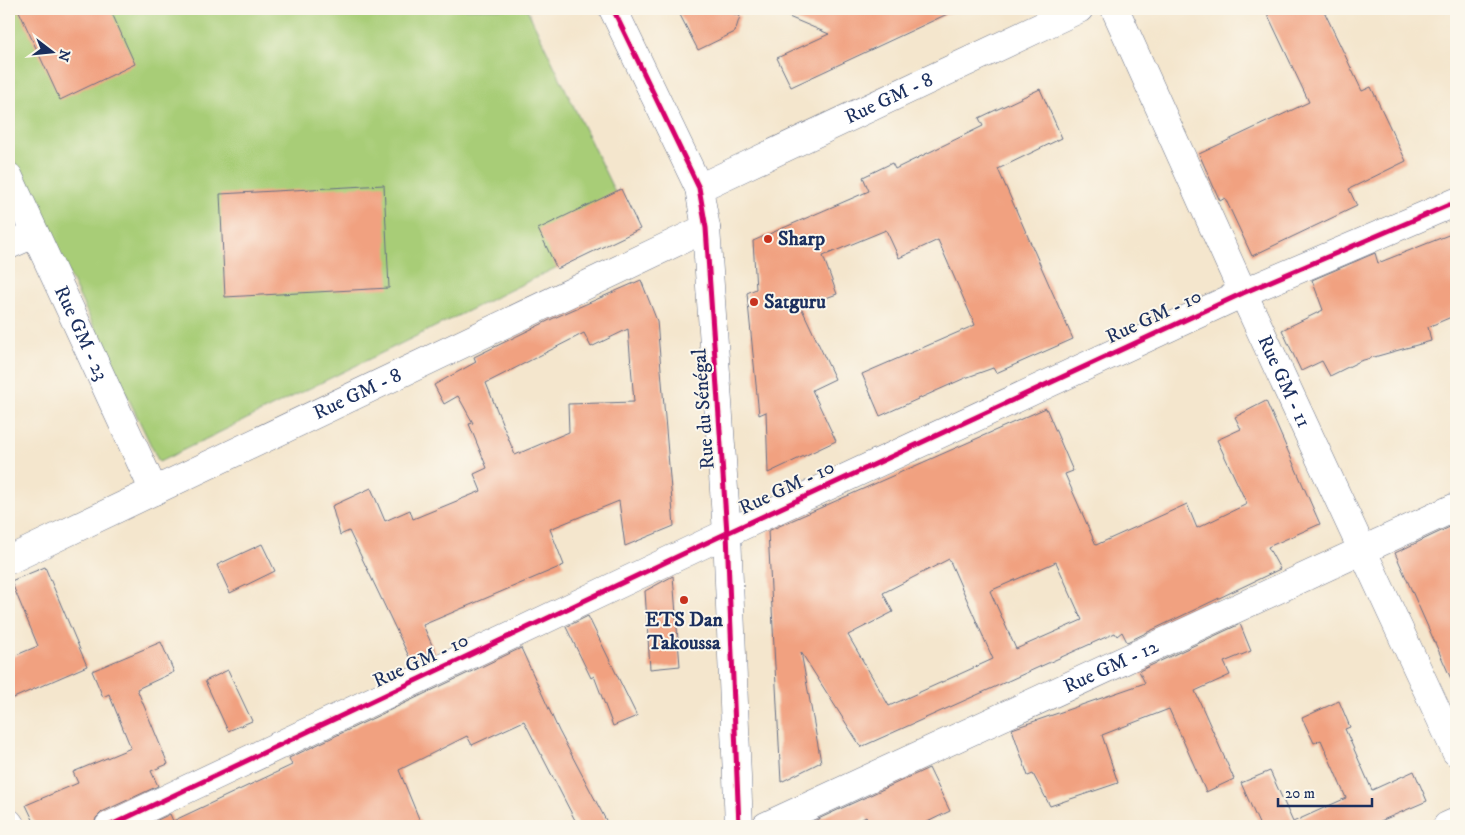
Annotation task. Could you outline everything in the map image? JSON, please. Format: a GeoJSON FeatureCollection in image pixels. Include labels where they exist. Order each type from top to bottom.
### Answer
{"type":"FeatureCollection","features":[{"type":"Feature","properties":{"kind":"street","name":"Rue du Sénégal"},"geometry":{"type":"LineString","coordinates":[[614,9],[699,188],[706,228],[728,532],[738,826]]}},
{"type":"Feature","properties":{"kind":"street","name":"Rue GM - 8"},"geometry":{"type":"LineString","coordinates":[[699,188],[1079,9]]}},
{"type":"Feature","properties":{"kind":"street","name":"Rue GM - 11"},"geometry":{"type":"LineString","coordinates":[[1115,9],[1243,293],[1456,752]]}},
{"type":"Feature","properties":{"kind":"street","name":"Rue GM - 23"},"geometry":{"type":"LineString","coordinates":[[9,177],[154,491]]}},
{"type":"Feature","properties":{"kind":"street","name":"Rue GM - 10"},"geometry":{"type":"LineString","coordinates":[[109,826],[728,532],[1243,293],[1456,202]]}},
{"type":"Feature","properties":{"kind":"street","name":"Rue GM - 8"},"geometry":{"type":"LineString","coordinates":[[9,560],[706,228]]}},
{"type":"Feature","properties":{"kind":"street"},"geometry":{"type":"LineString","coordinates":[[9,245],[34,234]]}},
{"type":"Feature","properties":{"kind":"street","name":"Rue GM - 12"},"geometry":{"type":"LineString","coordinates":[[766,826],[1456,507]]}},
{"type":"Feature","properties":{"kind":"street"},"geometry":{"type":"LineString","coordinates":[[1447,826],[1456,822]]}},
{"type":"Feature","properties":{"kind":"green space"},"geometry":{"type":"Polygon","coordinates":[[[9,9],[527,9],[633,230],[159,462],[9,150],[9,9]]]}},
{"type":"Feature","properties":{"kind":"building"},"geometry":{"type":"Polygon","coordinates":[[[18,9],[110,9],[135,64],[60,100],[18,9]]]}},
{"type":"Feature","properties":{"kind":"building"},"geometry":{"type":"Polygon","coordinates":[[[677,9],[720,9],[740,16],[735,32],[698,50],[677,9]]]}},
{"type":"Feature","properties":{"kind":"building"},"geometry":{"type":"Polygon","coordinates":[[[770,9],[958,9],[791,87],[777,58],[829,34],[770,9]]]}},
{"type":"Feature","properties":{"kind":"building"},"geometry":{"type":"Polygon","coordinates":[[[1265,9],[1323,9],[1362,91],[1371,87],[1406,161],[1349,189],[1357,206],[1252,256],[1225,198],[1220,201],[1199,154],[1309,102],[1265,9]]]}},
{"type":"Feature","properties":{"kind":"building"},"geometry":{"type":"Polygon","coordinates":[[[1040,89],[1062,138],[998,169],[1073,339],[996,373],[993,368],[965,378],[880,416],[862,374],[975,325],[938,240],[899,258],[886,230],[823,256],[837,294],[801,307],[835,379],[812,390],[836,441],[768,473],[766,412],[759,415],[747,293],[756,289],[753,241],[869,191],[863,177],[892,163],[895,169],[983,126],[979,118],[1040,89]]]}},
{"type":"Feature","properties":{"kind":"building"},"geometry":{"type":"Polygon","coordinates":[[[384,185],[389,288],[225,297],[220,194],[384,185]]]}},
{"type":"Feature","properties":{"kind":"building"},"geometry":{"type":"Polygon","coordinates":[[[621,189],[640,229],[557,269],[538,229],[621,189]]]}},
{"type":"Feature","properties":{"kind":"building"},"geometry":{"type":"Polygon","coordinates":[[[1456,232],[1456,315],[1428,327],[1431,341],[1360,361],[1330,376],[1322,361],[1301,371],[1282,330],[1323,310],[1312,280],[1375,253],[1378,263],[1456,232]]]}},
{"type":"Feature","properties":{"kind":"building"},"geometry":{"type":"Polygon","coordinates":[[[641,280],[657,321],[674,526],[625,546],[619,501],[550,529],[564,565],[423,625],[436,654],[413,665],[349,531],[340,535],[332,506],[371,488],[385,521],[410,510],[413,519],[481,491],[474,474],[487,468],[469,424],[473,423],[458,396],[444,404],[434,385],[476,362],[474,357],[554,318],[641,280]],[[628,329],[591,347],[584,333],[486,383],[515,455],[569,432],[568,404],[634,402],[628,329]]]}},
{"type":"Feature","properties":{"kind":"building"},"geometry":{"type":"Polygon","coordinates":[[[1266,401],[1320,524],[1268,547],[1280,569],[1127,642],[1122,632],[1117,636],[1115,633],[861,747],[801,652],[821,762],[781,782],[768,531],[1046,408],[1073,471],[1065,474],[1096,545],[1187,504],[1197,528],[1247,504],[1217,440],[1241,429],[1235,417],[1266,401]],[[949,559],[883,593],[893,612],[848,635],[889,706],[993,659],[949,559]],[[1056,562],[990,591],[1016,649],[1082,620],[1056,562]]]}},
{"type":"Feature","properties":{"kind":"building"},"geometry":{"type":"Polygon","coordinates":[[[1454,525],[1456,531],[1456,690],[1395,553],[1454,525]]]}},
{"type":"Feature","properties":{"kind":"building"},"geometry":{"type":"Polygon","coordinates":[[[262,544],[275,571],[230,593],[217,565],[262,544]]]}},
{"type":"Feature","properties":{"kind":"building"},"geometry":{"type":"Polygon","coordinates":[[[45,567],[87,666],[9,700],[9,658],[38,646],[11,581],[45,567]]]}},
{"type":"Feature","properties":{"kind":"building"},"geometry":{"type":"Polygon","coordinates":[[[673,576],[680,666],[650,669],[645,591],[673,576]]]}},
{"type":"Feature","properties":{"kind":"building"},"geometry":{"type":"Polygon","coordinates":[[[588,616],[637,716],[613,726],[594,676],[591,678],[566,627],[588,616]]]}},
{"type":"Feature","properties":{"kind":"building"},"geometry":{"type":"Polygon","coordinates":[[[1240,624],[1251,651],[1224,662],[1230,675],[1195,691],[1234,779],[1206,792],[1169,709],[1102,735],[1118,783],[1050,806],[1033,774],[1028,776],[1012,729],[1145,683],[1139,671],[1240,624]]]}},
{"type":"Feature","properties":{"kind":"building"},"geometry":{"type":"Polygon","coordinates":[[[161,642],[174,672],[137,689],[168,764],[151,771],[158,786],[102,812],[96,818],[94,826],[36,826],[26,805],[78,783],[73,772],[131,748],[109,694],[103,697],[92,671],[161,642]]]}},
{"type":"Feature","properties":{"kind":"building"},"geometry":{"type":"Polygon","coordinates":[[[521,648],[559,731],[609,826],[578,826],[524,721],[472,745],[467,736],[399,770],[422,826],[145,826],[170,814],[173,821],[292,765],[289,758],[521,648]]]}},
{"type":"Feature","properties":{"kind":"building"},"geometry":{"type":"Polygon","coordinates":[[[228,670],[252,721],[228,731],[205,681],[228,670]]]}},
{"type":"Feature","properties":{"kind":"building"},"geometry":{"type":"Polygon","coordinates":[[[1339,701],[1350,727],[1345,729],[1372,790],[1414,771],[1427,801],[1369,826],[1260,826],[1241,783],[1270,771],[1293,822],[1346,798],[1321,740],[1314,743],[1302,718],[1339,701]]]}},
{"type":"Feature","properties":{"kind":"building"},"geometry":{"type":"Polygon","coordinates":[[[929,768],[950,811],[919,826],[871,826],[866,817],[849,826],[803,826],[929,768]]]}},
{"type":"Feature","properties":{"kind":"cycle path"},"geometry":{"type":"LineString","coordinates":[[613,9],[699,188],[706,228],[727,533],[739,826]]}},
{"type":"Feature","properties":{"kind":"cycle path"},"geometry":{"type":"LineString","coordinates":[[109,826],[727,533],[1243,293],[1456,202]]}},
{"type":"Feature","properties":{"kind":"place","name":"Sharp"},"geometry":{"type":"Point","coordinates":[768,239]}},
{"type":"Feature","properties":{"kind":"place","name":"Satguru"},"geometry":{"type":"Point","coordinates":[754,302]}},
{"type":"Feature","properties":{"kind":"place","name":"ETS Dan Takoussa"},"geometry":{"type":"Point","coordinates":[684,600]}}]}
